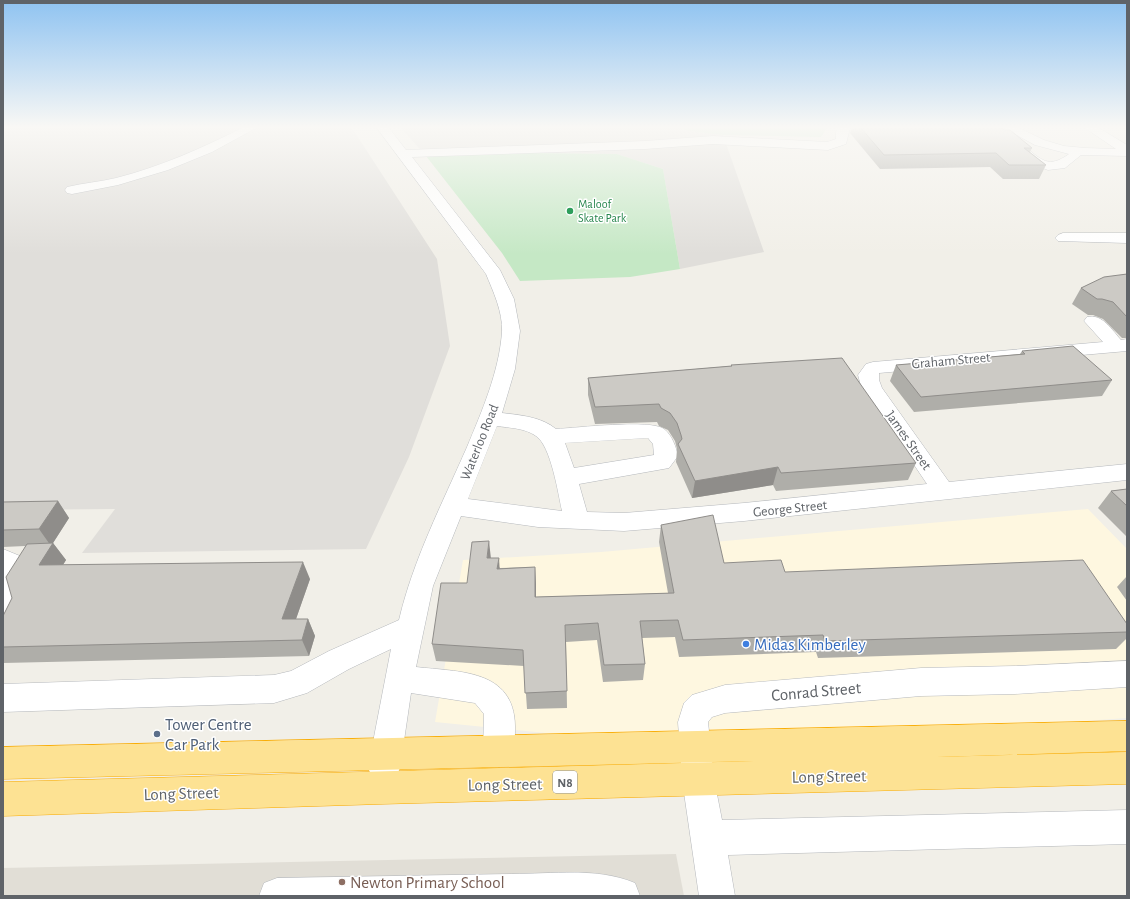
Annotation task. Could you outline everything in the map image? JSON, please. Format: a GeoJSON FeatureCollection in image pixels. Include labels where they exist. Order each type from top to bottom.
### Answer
{"type":"FeatureCollection","features":[{"type":"Feature","properties":{"kind":"highway","name":"Long Street"},"geometry":{"type":"LineString","coordinates":[[3,799],[382,786],[1127,736]]}},
{"type":"Feature","properties":{"kind":"highway","name":"Long Street"},"geometry":{"type":"LineString","coordinates":[[3,763],[499,751],[697,764],[1127,768]]}},
{"type":"Feature","properties":{"kind":"street"},"geometry":{"type":"LineString","coordinates":[[72,190],[105,185],[153,170]]}},
{"type":"Feature","properties":{"kind":"street","name":"Waterloo Road"},"geometry":{"type":"LineString","coordinates":[[382,786],[399,678],[420,586],[490,418],[505,368],[511,331],[505,299],[494,273],[416,170]]}},
{"type":"Feature","properties":{"kind":"street"},"geometry":{"type":"LineString","coordinates":[[1063,238],[1127,238]]}},
{"type":"Feature","properties":{"kind":"street"},"geometry":{"type":"LineString","coordinates":[[1093,322],[1122,345]]}},
{"type":"Feature","properties":{"kind":"street","name":"Graham Street"},"geometry":{"type":"LineString","coordinates":[[873,389],[867,377],[868,372],[873,368],[1122,345]]}},
{"type":"Feature","properties":{"kind":"street","name":"James Street"},"geometry":{"type":"LineString","coordinates":[[873,389],[944,492]]}},
{"type":"Feature","properties":{"kind":"street"},"geometry":{"type":"LineString","coordinates":[[490,418],[522,423],[536,427],[548,433],[555,444],[577,521]]}},
{"type":"Feature","properties":{"kind":"street"},"geometry":{"type":"LineString","coordinates":[[550,437],[650,431],[656,433],[660,437],[667,456],[661,462],[564,478]]}},
{"type":"Feature","properties":{"kind":"street","name":"George Street"},"geometry":{"type":"LineString","coordinates":[[454,506],[538,518],[624,522],[744,512],[1127,472]]}},
{"type":"Feature","properties":{"kind":"street"},"geometry":{"type":"LineString","coordinates":[[3,559],[12,563],[5,588],[6,600],[11,609],[11,614],[3,631]]}},
{"type":"Feature","properties":{"kind":"street"},"geometry":{"type":"LineString","coordinates":[[3,698],[274,689],[297,683],[339,660],[411,627]]}},
{"type":"Feature","properties":{"kind":"street","name":"Conrad Street"},"geometry":{"type":"LineString","coordinates":[[717,896],[707,838],[693,722],[695,713],[703,704],[725,699],[921,682],[1015,680],[1127,674]]}},
{"type":"Feature","properties":{"kind":"street"},"geometry":{"type":"LineString","coordinates":[[399,678],[466,687],[484,692],[492,699],[499,713],[499,751]]}},
{"type":"Feature","properties":{"kind":"street"},"geometry":{"type":"LineString","coordinates":[[707,838],[1127,827]]}},
{"type":"Feature","properties":{"kind":"street"},"geometry":{"type":"LineString","coordinates":[[277,896],[512,892],[600,892],[622,896]]}},
{"type":"Feature","properties":{"kind":"shaded area"},"geometry":{"type":"Polygon","coordinates":[[[3,170],[379,170],[437,259],[450,346],[409,457],[366,549],[82,553],[115,509],[3,510],[3,170]]]}},
{"type":"Feature","properties":{"kind":"shaded area"},"geometry":{"type":"Polygon","coordinates":[[[663,170],[735,170],[764,252],[680,269],[663,170]]]}},
{"type":"Feature","properties":{"kind":"shaded area"},"geometry":{"type":"Polygon","coordinates":[[[1088,509],[1127,549],[1127,718],[696,748],[435,722],[463,560],[601,552],[1088,509]]]}},
{"type":"Feature","properties":{"kind":"shaded area","name":"Newton Primary School"},"geometry":{"type":"Polygon","coordinates":[[[676,854],[684,896],[3,896],[3,868],[676,854]]]}},
{"type":"Feature","properties":{"kind":"green space","name":"Maloof Skate Park"},"geometry":{"type":"Polygon","coordinates":[[[437,170],[663,170],[680,269],[630,277],[520,281],[502,253],[437,170]]]}},
{"type":"Feature","properties":{"kind":"building"},"geometry":{"type":"Polygon","coordinates":[[[1127,274],[1127,317],[1113,302],[1097,299],[1081,288],[1104,277],[1127,274]]]}},
{"type":"Feature","properties":{"kind":"building"},"geometry":{"type":"Polygon","coordinates":[[[1073,346],[1112,380],[921,397],[896,365],[1025,354],[1022,351],[1073,346]]]}},
{"type":"Feature","properties":{"kind":"building"},"geometry":{"type":"Polygon","coordinates":[[[842,358],[916,463],[781,473],[778,467],[695,481],[678,444],[682,439],[681,435],[677,423],[670,413],[661,408],[659,404],[595,407],[588,378],[732,366],[731,365],[842,358]]]}},
{"type":"Feature","properties":{"kind":"building"},"geometry":{"type":"Polygon","coordinates":[[[1127,489],[1127,506],[1111,491],[1127,489]]]}},
{"type":"Feature","properties":{"kind":"building"},"geometry":{"type":"Polygon","coordinates":[[[58,501],[39,529],[3,530],[3,502],[58,501]]]}},
{"type":"Feature","properties":{"kind":"building"},"geometry":{"type":"Polygon","coordinates":[[[713,515],[724,563],[781,560],[785,572],[1083,560],[1127,624],[1127,632],[825,641],[823,635],[683,640],[678,620],[640,621],[645,664],[604,665],[598,623],[565,625],[567,691],[525,693],[523,650],[432,644],[441,583],[467,583],[472,542],[489,541],[487,558],[499,558],[497,569],[535,567],[535,597],[674,593],[661,525],[713,515]]]}},
{"type":"Feature","properties":{"kind":"building"},"geometry":{"type":"Polygon","coordinates":[[[53,543],[39,565],[303,562],[282,619],[308,619],[302,640],[3,647],[3,616],[12,598],[6,577],[27,544],[53,543]]]}},
{"type":"Feature","properties":{"kind":"place","name":"Maloof Skate Park"},"geometry":{"type":"Point","coordinates":[570,211]}},
{"type":"Feature","properties":{"kind":"place","name":"Midas Kimberley"},"geometry":{"type":"Point","coordinates":[746,644]}},
{"type":"Feature","properties":{"kind":"place","name":"Tower Centre Car Park"},"geometry":{"type":"Point","coordinates":[157,734]}},
{"type":"Feature","properties":{"kind":"place","name":"Newton Primary School"},"geometry":{"type":"Point","coordinates":[342,882]}}]}
